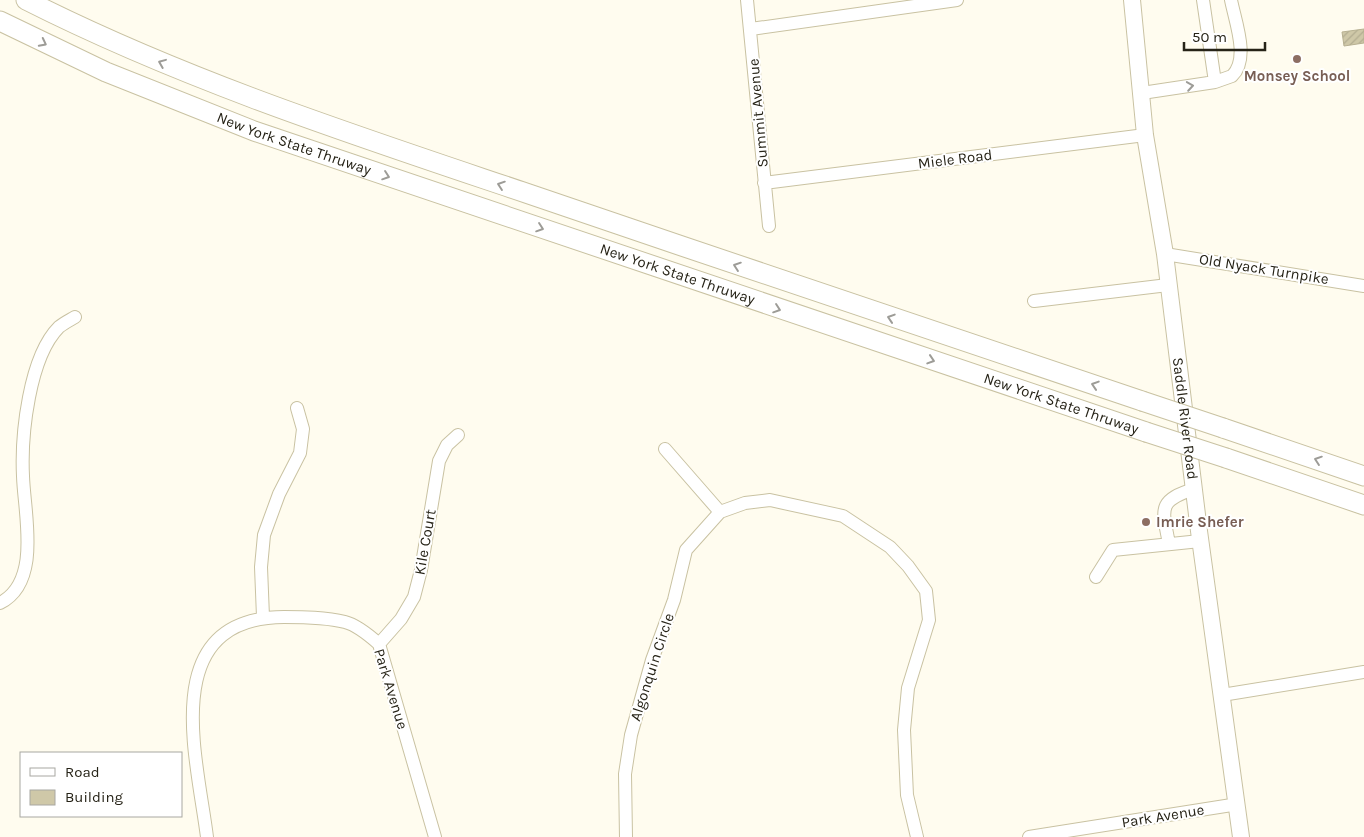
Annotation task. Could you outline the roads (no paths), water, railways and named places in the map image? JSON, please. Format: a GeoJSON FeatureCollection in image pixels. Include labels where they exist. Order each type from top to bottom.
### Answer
{"type":"FeatureCollection","features":[{"type":"Feature","properties":{"kind":"highway","name":"New York State Thruway"},"geometry":{"type":"LineString","coordinates":[[26,0],[126,48],[198,78],[372,141],[1364,476]]}},
{"type":"Feature","properties":{"kind":"highway","name":"New York State Thruway"},"geometry":{"type":"LineString","coordinates":[[0,21],[106,72],[175,102],[298,146],[1364,505]]}},
{"type":"Feature","properties":{"kind":"main road","name":"Saddle River Road"},"geometry":{"type":"LineString","coordinates":[[1132,0],[1145,135],[1165,254],[1200,541],[1238,804],[1241,837]]}},
{"type":"Feature","properties":{"kind":"street","name":"Summit Avenue"},"geometry":{"type":"LineString","coordinates":[[748,0],[768,226]]}},
{"type":"Feature","properties":{"kind":"street"},"geometry":{"type":"LineString","coordinates":[[751,29],[957,0]]}},
{"type":"Feature","properties":{"kind":"street"},"geometry":{"type":"LineString","coordinates":[[1203,0],[1214,82]]}},
{"type":"Feature","properties":{"kind":"street"},"geometry":{"type":"LineString","coordinates":[[1142,93],[1214,82],[1232,76],[1240,64],[1241,54],[1231,0]]}},
{"type":"Feature","properties":{"kind":"street","name":"Miele Road"},"geometry":{"type":"LineString","coordinates":[[764,183],[1145,135]]}},
{"type":"Feature","properties":{"kind":"street","name":"Old Nyack Turnpike"},"geometry":{"type":"LineString","coordinates":[[1165,254],[1364,285]]}},
{"type":"Feature","properties":{"kind":"street"},"geometry":{"type":"LineString","coordinates":[[1034,301],[1168,285]]}},
{"type":"Feature","properties":{"kind":"street"},"geometry":{"type":"LineString","coordinates":[[0,603],[19,586],[26,563],[28,532],[22,475],[24,432],[34,377],[46,346],[60,327],[75,317]]}},
{"type":"Feature","properties":{"kind":"street"},"geometry":{"type":"LineString","coordinates":[[263,617],[261,567],[264,535],[278,494],[300,453],[303,429],[297,408]]}},
{"type":"Feature","properties":{"kind":"street","name":"Kile Court"},"geometry":{"type":"LineString","coordinates":[[380,644],[401,619],[414,597],[422,570],[439,462],[447,445],[458,435]]}},
{"type":"Feature","properties":{"kind":"street"},"geometry":{"type":"LineString","coordinates":[[665,449],[720,512]]}},
{"type":"Feature","properties":{"kind":"street"},"geometry":{"type":"LineString","coordinates":[[1169,544],[1164,514],[1166,503],[1176,494],[1194,489]]}},
{"type":"Feature","properties":{"kind":"street","name":"Algonquin Circle"},"geometry":{"type":"LineString","coordinates":[[626,837],[627,764],[631,735],[652,660],[674,600],[686,550],[720,512],[745,503],[770,500],[843,516],[890,547],[926,591],[929,620],[908,688],[904,730],[906,795],[917,837]]}},
{"type":"Feature","properties":{"kind":"street"},"geometry":{"type":"LineString","coordinates":[[1096,577],[1113,550],[1200,541]]}},
{"type":"Feature","properties":{"kind":"street","name":"Park Avenue"},"geometry":{"type":"LineString","coordinates":[[207,837],[194,762],[193,706],[195,682],[203,661],[219,638],[234,627],[263,617],[293,617],[345,622],[380,644],[435,837]]}},
{"type":"Feature","properties":{"kind":"street"},"geometry":{"type":"LineString","coordinates":[[1222,695],[1364,672]]}},
{"type":"Feature","properties":{"kind":"street","name":"Park Avenue"},"geometry":{"type":"LineString","coordinates":[[1029,837],[1055,835],[1238,804]]}},
{"type":"Feature","properties":{"kind":"place","name":"Monsey School"},"geometry":{"type":"Point","coordinates":[1297,59]}},
{"type":"Feature","properties":{"kind":"place","name":"Imrie Shefer"},"geometry":{"type":"Point","coordinates":[1146,522]}}]}
